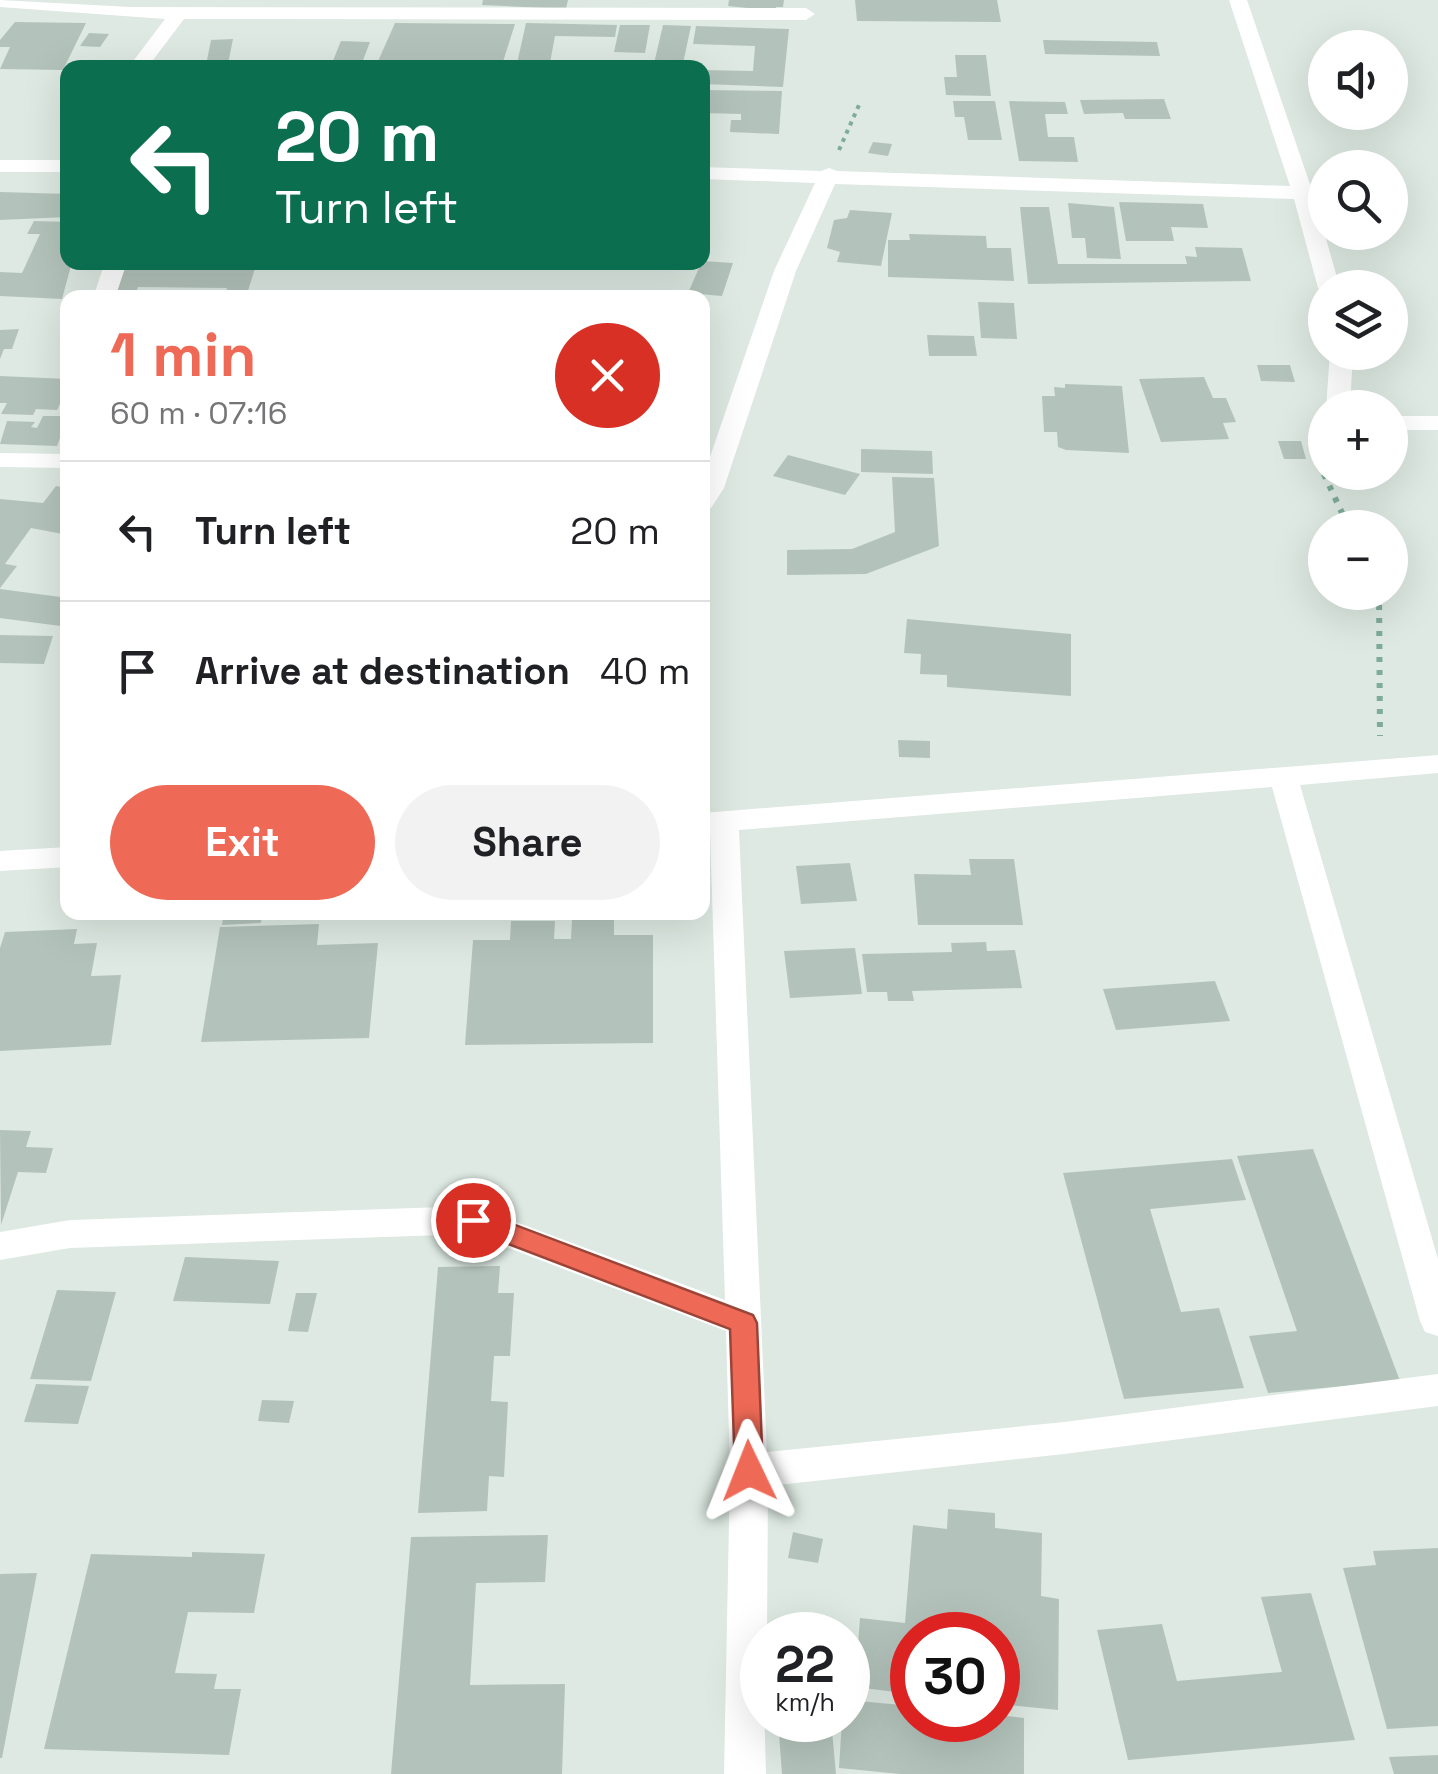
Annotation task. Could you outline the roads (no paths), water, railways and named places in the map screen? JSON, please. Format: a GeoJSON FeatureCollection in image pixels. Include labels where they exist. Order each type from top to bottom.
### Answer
{"type":"FeatureCollection","features":[{"type":"Feature","properties":{"kind":"street"},"geometry":{"type":"LineString","coordinates":[[1238,0],[1324,270]]}},
{"type":"Feature","properties":{"kind":"street"},"geometry":{"type":"LineString","coordinates":[[0,2],[94,12],[179,12],[210,6],[806,14]]}},
{"type":"Feature","properties":{"kind":"street"},"geometry":{"type":"LineString","coordinates":[[143,60],[179,12]]}},
{"type":"Feature","properties":{"kind":"street"},"geometry":{"type":"LineString","coordinates":[[0,166],[60,166]]}},
{"type":"Feature","properties":{"kind":"street"},"geometry":{"type":"LineString","coordinates":[[710,173],[829,174],[1302,194]]}},
{"type":"Feature","properties":{"kind":"street"},"geometry":{"type":"LineString","coordinates":[[710,482],[785,271],[829,174]]}},
{"type":"Feature","properties":{"kind":"street"},"geometry":{"type":"LineString","coordinates":[[1408,424],[1438,423]]}},
{"type":"Feature","properties":{"kind":"street"},"geometry":{"type":"LineString","coordinates":[[0,460],[60,461]]}},
{"type":"Feature","properties":{"kind":"street"},"geometry":{"type":"LineString","coordinates":[[744,1774],[749,1471],[744,1323],[713,822],[1438,764]]}},
{"type":"Feature","properties":{"kind":"street"},"geometry":{"type":"LineString","coordinates":[[1284,778],[1438,1321]]}},
{"type":"Feature","properties":{"kind":"street"},"geometry":{"type":"LineString","coordinates":[[0,860],[60,857]]}},
{"type":"Feature","properties":{"kind":"street"},"geometry":{"type":"LineString","coordinates":[[0,1246],[70,1234],[473,1220],[744,1323]]}},
{"type":"Feature","properties":{"kind":"street"},"geometry":{"type":"LineString","coordinates":[[749,1471],[1064,1438],[1438,1390]]}}]}
